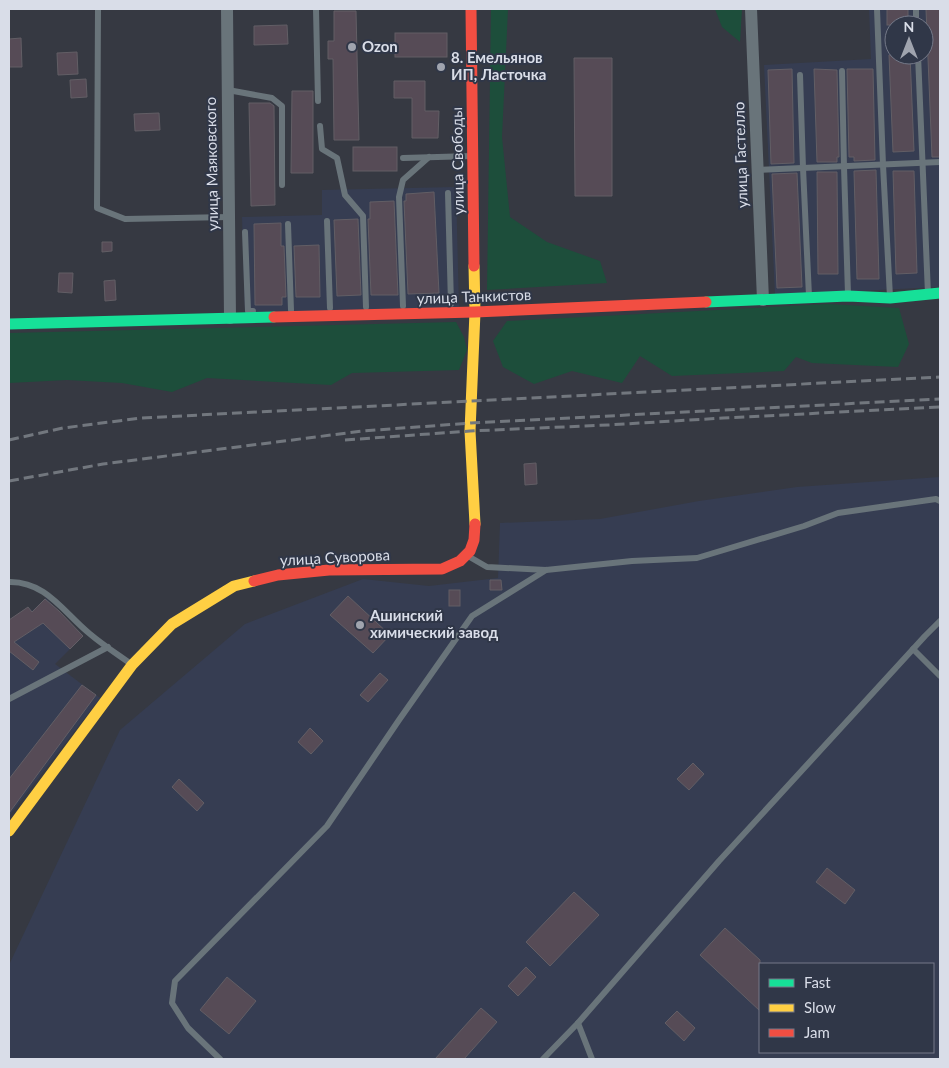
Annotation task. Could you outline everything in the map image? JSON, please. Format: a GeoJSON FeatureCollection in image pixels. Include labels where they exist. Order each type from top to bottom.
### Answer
{"type":"FeatureCollection","features":[{"type":"Feature","properties":{"kind":"street","name":"улица Маяковского"},"geometry":{"type":"LineString","coordinates":[[227,9],[230,318]]}},
{"type":"Feature","properties":{"kind":"street","name":"улица Свободы"},"geometry":{"type":"LineString","coordinates":[[471,9],[473,156],[472,306]]}},
{"type":"Feature","properties":{"kind":"street","name":"улица Гастелло"},"geometry":{"type":"LineString","coordinates":[[751,9],[763,300]]}},
{"type":"Feature","properties":{"kind":"street","name":"улица Танкистов"},"geometry":{"type":"LineString","coordinates":[[9,324],[230,318],[472,306],[763,300],[848,296],[890,298],[934,294]]}},
{"type":"Feature","properties":{"kind":"street"},"geometry":{"type":"LineString","coordinates":[[466,555],[473,546],[475,534],[470,431],[472,306]]}},
{"type":"Feature","properties":{"kind":"street","name":"улица Суворова"},"geometry":{"type":"LineString","coordinates":[[9,831],[132,665],[172,624],[234,586],[278,575],[329,570],[442,569],[454,565],[466,555]]}},
{"type":"Feature","properties":{"kind":"lane"},"geometry":{"type":"LineString","coordinates":[[98,9],[98,208],[125,219],[229,217]]}},
{"type":"Feature","properties":{"kind":"lane"},"geometry":{"type":"LineString","coordinates":[[316,9],[318,101]]}},
{"type":"Feature","properties":{"kind":"lane"},"geometry":{"type":"LineString","coordinates":[[877,9],[890,298]]}},
{"type":"Feature","properties":{"kind":"lane"},"geometry":{"type":"LineString","coordinates":[[918,65],[923,163],[934,294]]}},
{"type":"Feature","properties":{"kind":"lane"},"geometry":{"type":"LineString","coordinates":[[842,71],[848,296]]}},
{"type":"Feature","properties":{"kind":"lane"},"geometry":{"type":"LineString","coordinates":[[800,75],[810,298]]}},
{"type":"Feature","properties":{"kind":"lane"},"geometry":{"type":"LineString","coordinates":[[228,90],[272,98],[282,106],[282,184]]}},
{"type":"Feature","properties":{"kind":"lane"},"geometry":{"type":"LineString","coordinates":[[320,126],[322,149],[337,158],[344,195],[363,216],[366,307]]}},
{"type":"Feature","properties":{"kind":"lane"},"geometry":{"type":"LineString","coordinates":[[403,158],[473,156]]}},
{"type":"Feature","properties":{"kind":"lane"},"geometry":{"type":"LineString","coordinates":[[402,306],[399,197],[403,180],[429,157]]}},
{"type":"Feature","properties":{"kind":"lane"},"geometry":{"type":"LineString","coordinates":[[758,170],[940,162]]}},
{"type":"Feature","properties":{"kind":"lane"},"geometry":{"type":"LineString","coordinates":[[448,193],[452,304]]}},
{"type":"Feature","properties":{"kind":"lane"},"geometry":{"type":"LineString","coordinates":[[327,221],[330,308]]}},
{"type":"Feature","properties":{"kind":"lane"},"geometry":{"type":"LineString","coordinates":[[288,224],[290,310]]}},
{"type":"Feature","properties":{"kind":"lane"},"geometry":{"type":"LineString","coordinates":[[245,232],[248,311],[300,309]]}},
{"type":"Feature","properties":{"kind":"lane"},"geometry":{"type":"LineString","coordinates":[[442,304],[459,304]]}},
{"type":"Feature","properties":{"kind":"lane"},"geometry":{"type":"LineString","coordinates":[[393,306],[412,305]]}},
{"type":"Feature","properties":{"kind":"lane"},"geometry":{"type":"LineString","coordinates":[[357,307],[375,307]]}},
{"type":"Feature","properties":{"kind":"lane"},"geometry":{"type":"LineString","coordinates":[[320,308],[339,308]]}},
{"type":"Feature","properties":{"kind":"lane"},"geometry":{"type":"LineString","coordinates":[[466,555],[487,566],[546,570],[632,561],[697,558],[804,526],[838,513],[936,499],[940,501]]}},
{"type":"Feature","properties":{"kind":"lane"},"geometry":{"type":"LineString","coordinates":[[220,1059],[188,1028],[172,1003],[175,981],[327,826],[472,616],[546,570]]}},
{"type":"Feature","properties":{"kind":"lane"},"geometry":{"type":"LineString","coordinates":[[9,582],[16,581],[33,585],[49,595],[90,634],[132,665]]}},
{"type":"Feature","properties":{"kind":"lane"},"geometry":{"type":"LineString","coordinates":[[543,1059],[578,1023],[720,861],[940,621]]}},
{"type":"Feature","properties":{"kind":"lane"},"geometry":{"type":"LineString","coordinates":[[9,698],[108,647]]}},
{"type":"Feature","properties":{"kind":"lane"},"geometry":{"type":"LineString","coordinates":[[913,649],[940,676]]}},
{"type":"Feature","properties":{"kind":"lane"},"geometry":{"type":"LineString","coordinates":[[578,1023],[592,1059]]}},
{"type":"Feature","properties":{"kind":"shaded area"},"geometry":{"type":"Polygon","coordinates":[[[869,9],[940,9],[940,287],[775,295],[764,65],[871,59],[869,9]]]}},
{"type":"Feature","properties":{"kind":"shaded area"},"geometry":{"type":"Polygon","coordinates":[[[456,187],[459,309],[245,314],[242,217],[322,215],[322,190],[456,187]]]}},
{"type":"Feature","properties":{"kind":"shaded area"},"geometry":{"type":"Polygon","coordinates":[[[940,477],[940,1059],[9,1059],[9,965],[120,730],[245,624],[363,579],[429,586],[498,578],[500,523],[600,519],[699,501],[797,487],[940,477]]]}},
{"type":"Feature","properties":{"kind":"shaded area"},"geometry":{"type":"Polygon","coordinates":[[[46,598],[83,636],[55,664],[100,698],[9,816],[9,620],[28,607],[32,611],[46,598]]]}},
{"type":"Feature","properties":{"kind":"green space"},"geometry":{"type":"Polygon","coordinates":[[[491,9],[508,9],[502,137],[510,217],[547,242],[600,261],[607,283],[487,290],[491,9]]]}},
{"type":"Feature","properties":{"kind":"green space"},"geometry":{"type":"Polygon","coordinates":[[[715,9],[742,9],[740,42],[722,27],[715,9]]]}},
{"type":"Feature","properties":{"kind":"green space"},"geometry":{"type":"Polygon","coordinates":[[[828,304],[899,308],[909,344],[898,367],[812,363],[796,357],[784,371],[672,376],[640,356],[622,383],[572,371],[534,384],[503,367],[493,341],[507,321],[828,304]]]}},
{"type":"Feature","properties":{"kind":"green space"},"geometry":{"type":"Polygon","coordinates":[[[456,322],[464,337],[467,350],[459,370],[352,373],[331,385],[207,378],[172,392],[122,383],[67,380],[9,383],[9,333],[456,322]]]}},
{"type":"Feature","properties":{"kind":"building"},"geometry":{"type":"Polygon","coordinates":[[[887,9],[908,9],[908,15],[887,15],[887,9]]]}},
{"type":"Feature","properties":{"kind":"building"},"geometry":{"type":"Polygon","coordinates":[[[926,9],[940,9],[940,157],[932,157],[928,65],[934,65],[934,15],[926,15],[926,9]]]}},
{"type":"Feature","properties":{"kind":"building"},"geometry":{"type":"Polygon","coordinates":[[[334,11],[356,11],[359,140],[334,140],[333,59],[328,59],[328,41],[334,41],[334,11]]]}},
{"type":"Feature","properties":{"kind":"building"},"geometry":{"type":"Polygon","coordinates":[[[287,25],[288,44],[254,45],[254,26],[287,25]]]}},
{"type":"Feature","properties":{"kind":"building"},"geometry":{"type":"Polygon","coordinates":[[[395,33],[447,33],[447,57],[395,57],[395,33]]]}},
{"type":"Feature","properties":{"kind":"building"},"geometry":{"type":"Polygon","coordinates":[[[21,38],[22,67],[9,67],[9,39],[21,38]]]}},
{"type":"Feature","properties":{"kind":"building"},"geometry":{"type":"Polygon","coordinates":[[[77,52],[78,74],[58,75],[57,53],[77,52]]]}},
{"type":"Feature","properties":{"kind":"building"},"geometry":{"type":"Polygon","coordinates":[[[574,58],[612,58],[612,196],[575,196],[574,58]]]}},
{"type":"Feature","properties":{"kind":"building"},"geometry":{"type":"Polygon","coordinates":[[[889,65],[910,65],[914,151],[893,152],[889,65]]]}},
{"type":"Feature","properties":{"kind":"building"},"geometry":{"type":"Polygon","coordinates":[[[792,69],[794,163],[771,164],[768,70],[792,69]]]}},
{"type":"Feature","properties":{"kind":"building"},"geometry":{"type":"Polygon","coordinates":[[[814,69],[837,70],[839,157],[837,157],[837,162],[817,162],[814,69]]]}},
{"type":"Feature","properties":{"kind":"building"},"geometry":{"type":"Polygon","coordinates":[[[847,69],[873,69],[875,160],[854,161],[854,157],[849,157],[847,69]]]}},
{"type":"Feature","properties":{"kind":"building"},"geometry":{"type":"Polygon","coordinates":[[[86,79],[87,97],[71,98],[70,80],[86,79]]]}},
{"type":"Feature","properties":{"kind":"building"},"geometry":{"type":"Polygon","coordinates":[[[394,81],[425,81],[425,111],[439,111],[438,138],[412,138],[412,98],[394,98],[394,81]]]}},
{"type":"Feature","properties":{"kind":"building"},"geometry":{"type":"Polygon","coordinates":[[[292,91],[313,91],[313,173],[291,173],[292,91]]]}},
{"type":"Feature","properties":{"kind":"building"},"geometry":{"type":"Polygon","coordinates":[[[249,103],[270,103],[274,106],[275,205],[251,206],[249,103]]]}},
{"type":"Feature","properties":{"kind":"building"},"geometry":{"type":"Polygon","coordinates":[[[159,113],[160,130],[135,131],[134,114],[159,113]]]}},
{"type":"Feature","properties":{"kind":"building"},"geometry":{"type":"Polygon","coordinates":[[[353,147],[397,147],[397,171],[353,171],[353,147]]]}},
{"type":"Feature","properties":{"kind":"building"},"geometry":{"type":"Polygon","coordinates":[[[876,170],[879,279],[857,279],[854,171],[876,170]]]}},
{"type":"Feature","properties":{"kind":"building"},"geometry":{"type":"Polygon","coordinates":[[[893,171],[914,171],[917,273],[896,274],[893,171]]]}},
{"type":"Feature","properties":{"kind":"building"},"geometry":{"type":"Polygon","coordinates":[[[817,172],[837,172],[838,274],[818,274],[817,172]]]}},
{"type":"Feature","properties":{"kind":"building"},"geometry":{"type":"Polygon","coordinates":[[[797,173],[802,287],[777,288],[772,174],[797,173]]]}},
{"type":"Feature","properties":{"kind":"building"},"geometry":{"type":"Polygon","coordinates":[[[434,192],[439,293],[408,294],[404,201],[406,201],[406,194],[434,192]]]}},
{"type":"Feature","properties":{"kind":"building"},"geometry":{"type":"Polygon","coordinates":[[[394,201],[398,295],[371,295],[368,219],[370,219],[370,202],[394,201]]]}},
{"type":"Feature","properties":{"kind":"building"},"geometry":{"type":"Polygon","coordinates":[[[358,219],[361,295],[337,296],[334,220],[358,219]]]}},
{"type":"Feature","properties":{"kind":"building"},"geometry":{"type":"Polygon","coordinates":[[[281,223],[281,246],[284,246],[286,297],[282,297],[282,305],[255,305],[254,224],[281,223]]]}},
{"type":"Feature","properties":{"kind":"building"},"geometry":{"type":"Polygon","coordinates":[[[102,242],[112,242],[112,251],[102,252],[102,242]]]}},
{"type":"Feature","properties":{"kind":"building"},"geometry":{"type":"Polygon","coordinates":[[[319,245],[320,297],[296,297],[294,246],[319,245]]]}},
{"type":"Feature","properties":{"kind":"building"},"geometry":{"type":"Polygon","coordinates":[[[59,273],[73,273],[72,293],[58,292],[59,273]]]}},
{"type":"Feature","properties":{"kind":"building"},"geometry":{"type":"Polygon","coordinates":[[[115,280],[116,300],[105,301],[104,281],[115,280]]]}},
{"type":"Feature","properties":{"kind":"building"},"geometry":{"type":"Polygon","coordinates":[[[536,463],[537,484],[525,485],[524,464],[536,463]]]}},
{"type":"Feature","properties":{"kind":"building"},"geometry":{"type":"Polygon","coordinates":[[[490,580],[501,580],[502,590],[490,590],[490,580]]]}},
{"type":"Feature","properties":{"kind":"building"},"geometry":{"type":"Polygon","coordinates":[[[449,590],[460,590],[460,606],[449,606],[449,590]]]}},
{"type":"Feature","properties":{"kind":"building","name":"Ашинский химический завод"},"geometry":{"type":"Polygon","coordinates":[[[348,596],[390,635],[373,653],[330,615],[348,596]]]}},
{"type":"Feature","properties":{"kind":"building"},"geometry":{"type":"Polygon","coordinates":[[[45,599],[83,636],[70,649],[43,623],[14,642],[39,662],[33,670],[9,651],[9,620],[28,607],[32,612],[45,599]]]}},
{"type":"Feature","properties":{"kind":"building"},"geometry":{"type":"Polygon","coordinates":[[[380,673],[388,680],[368,702],[360,695],[380,673]]]}},
{"type":"Feature","properties":{"kind":"building"},"geometry":{"type":"Polygon","coordinates":[[[82,685],[96,695],[9,813],[9,779],[82,685]]]}},
{"type":"Feature","properties":{"kind":"building"},"geometry":{"type":"Polygon","coordinates":[[[310,728],[323,741],[311,754],[298,742],[310,728]]]}},
{"type":"Feature","properties":{"kind":"building"},"geometry":{"type":"Polygon","coordinates":[[[693,763],[704,774],[689,790],[677,779],[693,763]]]}},
{"type":"Feature","properties":{"kind":"building"},"geometry":{"type":"Polygon","coordinates":[[[179,779],[204,803],[197,811],[172,787],[179,779]]]}},
{"type":"Feature","properties":{"kind":"building"},"geometry":{"type":"Polygon","coordinates":[[[827,868],[855,890],[845,904],[816,882],[827,868]]]}},
{"type":"Feature","properties":{"kind":"building"},"geometry":{"type":"Polygon","coordinates":[[[574,892],[599,915],[550,966],[526,942],[574,892]]]}},
{"type":"Feature","properties":{"kind":"building"},"geometry":{"type":"Polygon","coordinates":[[[725,928],[760,960],[759,1010],[700,955],[725,928]]]}},
{"type":"Feature","properties":{"kind":"building"},"geometry":{"type":"Polygon","coordinates":[[[526,967],[536,977],[518,996],[508,986],[526,967]]]}},
{"type":"Feature","properties":{"kind":"building"},"geometry":{"type":"Polygon","coordinates":[[[227,977],[256,1001],[229,1034],[200,1010],[227,977]]]}},
{"type":"Feature","properties":{"kind":"building"},"geometry":{"type":"Polygon","coordinates":[[[481,1008],[497,1022],[464,1059],[435,1059],[481,1008]]]}},
{"type":"Feature","properties":{"kind":"building"},"geometry":{"type":"Polygon","coordinates":[[[677,1011],[695,1028],[684,1041],[665,1023],[677,1011]]]}},
{"type":"Feature","properties":{"kind":"railway"},"geometry":{"type":"LineString","coordinates":[[9,440],[63,428],[141,418],[940,377]]}},
{"type":"Feature","properties":{"kind":"railway"},"geometry":{"type":"LineString","coordinates":[[9,481],[103,464],[363,431],[471,423],[940,399]]}},
{"type":"Feature","properties":{"kind":"railway"},"geometry":{"type":"LineString","coordinates":[[345,440],[470,431],[940,407]]}},
{"type":"Feature","properties":{"kind":"traffic: fast"},"geometry":{"type":"LineString","coordinates":[[706,302],[848,296],[890,298],[940,293]]}},
{"type":"Feature","properties":{"kind":"traffic: fast"},"geometry":{"type":"LineString","coordinates":[[9,324],[274,317]]}},
{"type":"Feature","properties":{"kind":"traffic: slow"},"geometry":{"type":"LineString","coordinates":[[474,266],[475,312],[470,431],[475,524]]}},
{"type":"Feature","properties":{"kind":"traffic: slow"},"geometry":{"type":"LineString","coordinates":[[9,831],[132,665],[172,624],[234,586],[254,581]]}},
{"type":"Feature","properties":{"kind":"traffic: jam"},"geometry":{"type":"LineString","coordinates":[[471,9],[474,266]]}},
{"type":"Feature","properties":{"kind":"traffic: jam"},"geometry":{"type":"LineString","coordinates":[[274,317],[475,312],[706,302]]}},
{"type":"Feature","properties":{"kind":"traffic: jam"},"geometry":{"type":"LineString","coordinates":[[254,581],[278,575],[329,570],[442,569],[460,561],[470,551],[474,540],[475,524]]}},
{"type":"Feature","properties":{"kind":"place","name":"Ozon"},"geometry":{"type":"Point","coordinates":[352,47]}},
{"type":"Feature","properties":{"kind":"place","name":"8. Емельянов ИП, Ласточка"},"geometry":{"type":"Point","coordinates":[441,67]}},
{"type":"Feature","properties":{"kind":"place","name":"Ашинский химический завод"},"geometry":{"type":"Point","coordinates":[360,625]}}]}
